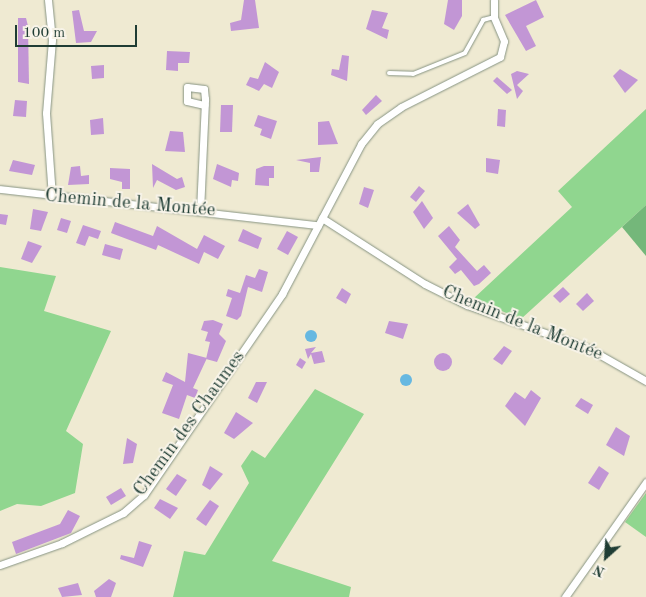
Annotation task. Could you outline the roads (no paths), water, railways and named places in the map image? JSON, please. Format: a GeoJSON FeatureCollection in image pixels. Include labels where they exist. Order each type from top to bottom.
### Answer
{"type":"FeatureCollection","features":[{"type":"Feature","properties":{"kind":"street"},"geometry":{"type":"LineString","coordinates":[[48,0],[52,40],[46,113],[52,198]]}},
{"type":"Feature","properties":{"kind":"street"},"geometry":{"type":"LineString","coordinates":[[494,0],[494,17]]}},
{"type":"Feature","properties":{"kind":"street","name":"Chemin des Chaumes"},"geometry":{"type":"LineString","coordinates":[[0,566],[62,543],[123,513],[144,495],[282,294],[361,144],[377,124],[401,107],[500,57],[504,41],[494,17]]}},
{"type":"Feature","properties":{"kind":"street"},"geometry":{"type":"LineString","coordinates":[[200,211],[205,105]]}},
{"type":"Feature","properties":{"kind":"street","name":"Chemin de la Montée"},"geometry":{"type":"LineString","coordinates":[[0,189],[52,198],[320,221],[425,284],[467,306],[588,348],[646,381]]}},
{"type":"Feature","properties":{"kind":"street"},"geometry":{"type":"LineString","coordinates":[[565,597],[646,482]]}},
{"type":"Feature","properties":{"kind":"lane"},"geometry":{"type":"LineString","coordinates":[[389,73],[413,74],[465,53],[483,20],[494,17]]}},
{"type":"Feature","properties":{"kind":"water"},"geometry":{"type":"Polygon","coordinates":[[[311,330],[317,336],[311,342],[305,336],[311,330]]]}},
{"type":"Feature","properties":{"kind":"water"},"geometry":{"type":"Polygon","coordinates":[[[406,374],[412,380],[406,386],[400,380],[406,374]]]}}]}
